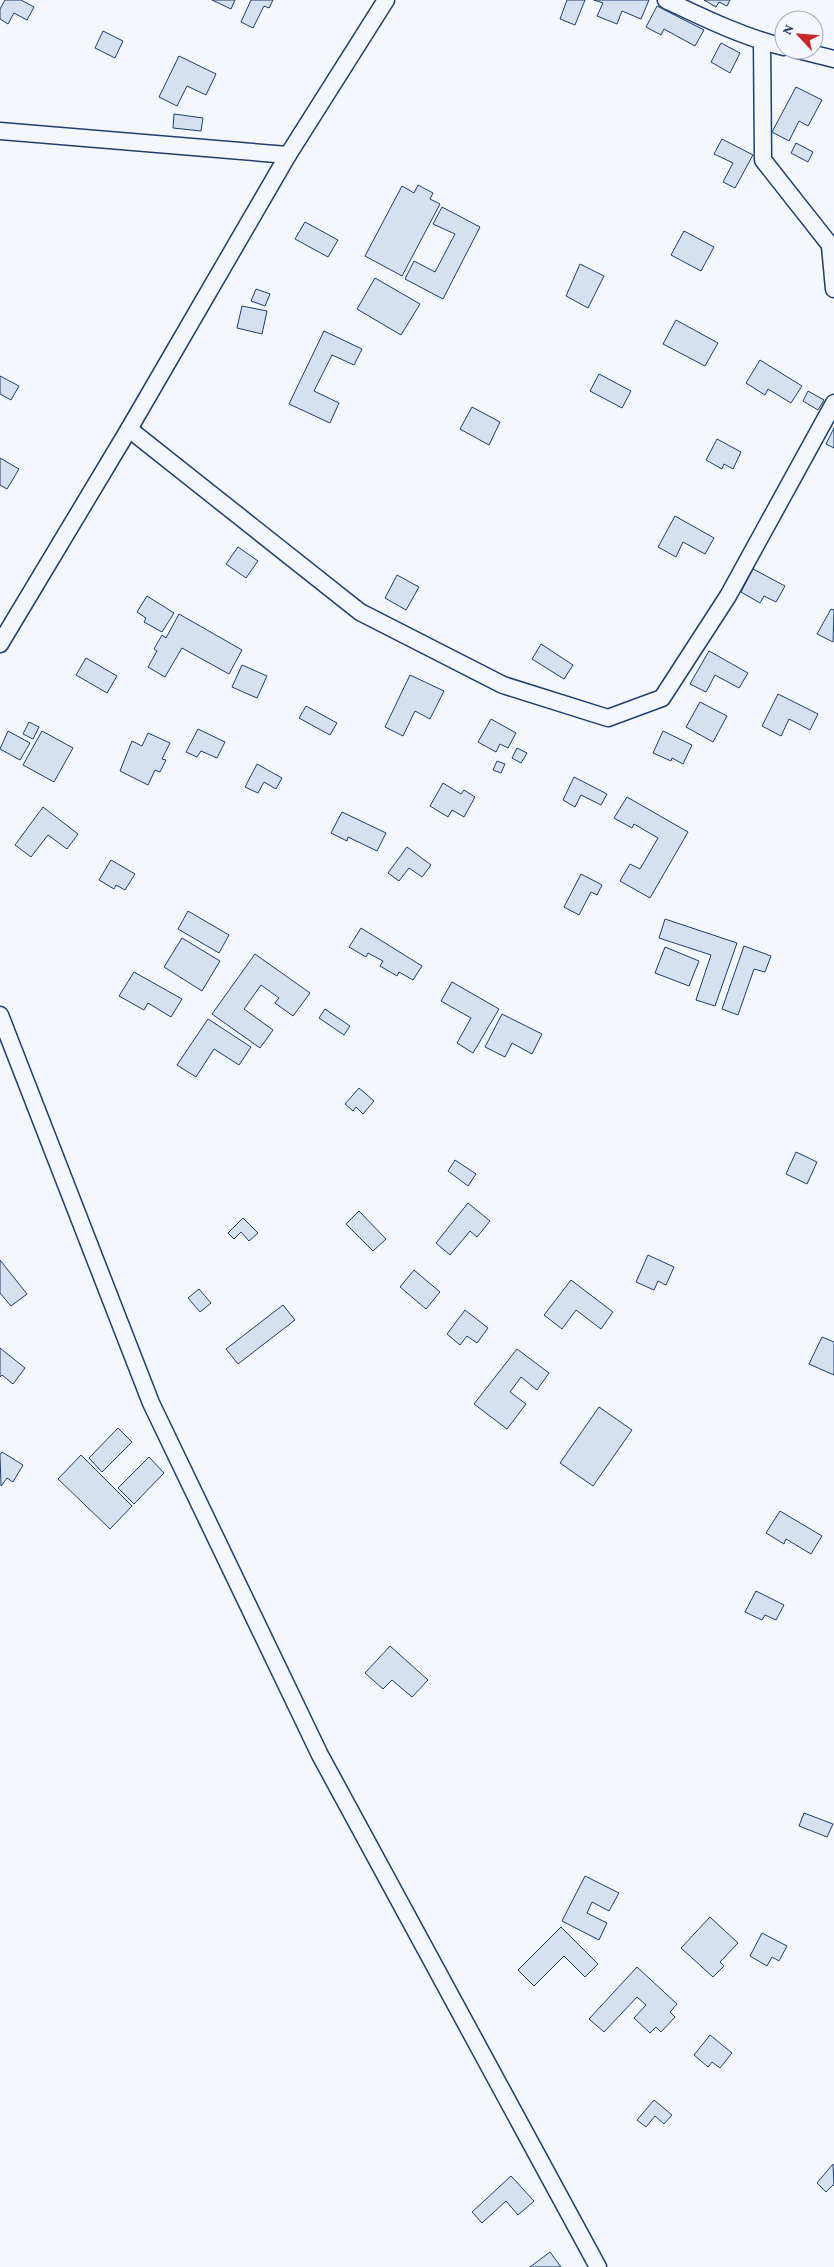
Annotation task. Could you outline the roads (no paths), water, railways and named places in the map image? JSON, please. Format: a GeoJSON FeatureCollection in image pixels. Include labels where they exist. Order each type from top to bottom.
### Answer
{"type":"FeatureCollection","features":[{"type":"Feature","properties":{"kind":"street"},"geometry":{"type":"LineString","coordinates":[[0,644],[129,429],[288,155],[386,0]]}},
{"type":"Feature","properties":{"kind":"street"},"geometry":{"type":"LineString","coordinates":[[666,0],[700,16],[774,44]]}},
{"type":"Feature","properties":{"kind":"street"},"geometry":{"type":"LineString","coordinates":[[762,41],[763,160],[832,248],[834,289]]}},
{"type":"Feature","properties":{"kind":"street"},"geometry":{"type":"LineString","coordinates":[[0,131],[288,155]]}},
{"type":"Feature","properties":{"kind":"street"},"geometry":{"type":"LineString","coordinates":[[129,429],[360,612],[503,685],[608,718],[662,698],[728,596],[834,403]]}},
{"type":"Feature","properties":{"kind":"street"},"geometry":{"type":"LineString","coordinates":[[0,1015],[151,1403],[320,1755],[598,2267]]}}]}
